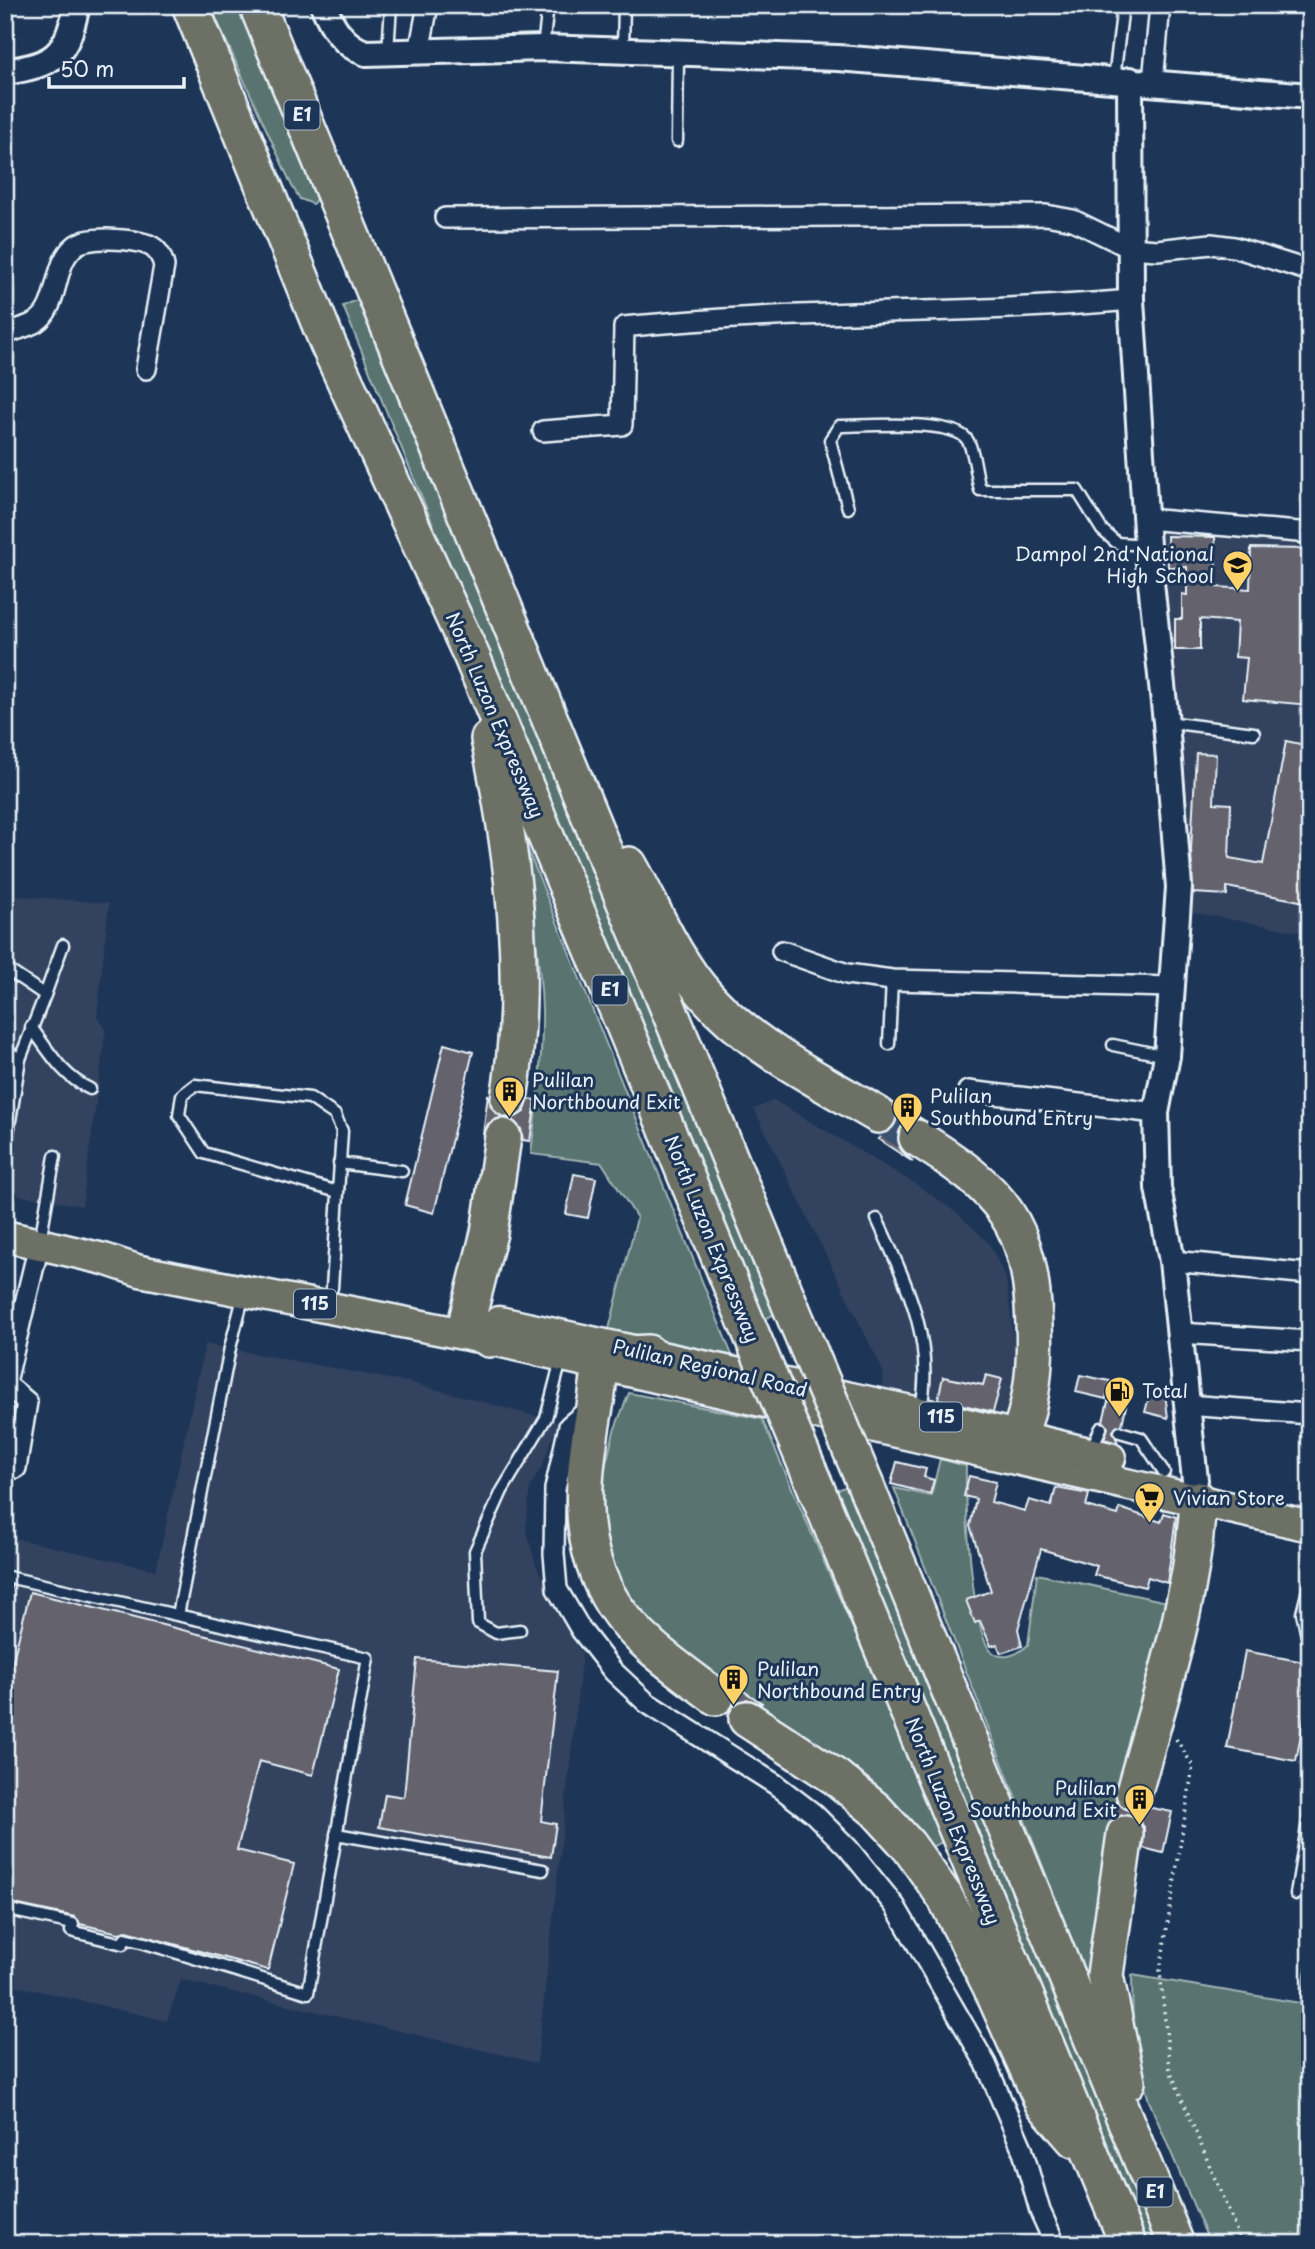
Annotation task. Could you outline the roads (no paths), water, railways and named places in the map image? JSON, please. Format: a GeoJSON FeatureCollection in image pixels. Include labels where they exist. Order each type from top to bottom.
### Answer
{"type":"FeatureCollection","features":[{"type":"Feature","properties":{"kind":"highway","name":"North Luzon Expressway"},"geometry":{"type":"LineString","coordinates":[[190,5],[328,344],[472,657],[1128,2244]]}},
{"type":"Feature","properties":{"kind":"highway","name":"E1"},"geometry":{"type":"LineString","coordinates":[[257,5],[1176,2244]]}},
{"type":"Feature","properties":{"kind":"highway"},"geometry":{"type":"LineString","coordinates":[[472,657],[504,808],[520,974],[515,1062],[509,1098]]}},
{"type":"Feature","properties":{"kind":"highway"},"geometry":{"type":"LineString","coordinates":[[557,741],[693,979],[746,1031],[878,1115]]}},
{"type":"Feature","properties":{"kind":"highway"},"geometry":{"type":"LineString","coordinates":[[479,1328],[503,1137]]}},
{"type":"Feature","properties":{"kind":"highway"},"geometry":{"type":"LineString","coordinates":[[916,1138],[966,1169],[1007,1214],[1021,1239],[1033,1298],[1035,1339],[1030,1407],[1019,1435],[998,1446],[979,1448]]}},
{"type":"Feature","properties":{"kind":"highway"},"geometry":{"type":"LineString","coordinates":[[648,1353],[614,1356],[603,1366],[586,1454],[583,1506],[588,1543],[598,1575],[613,1604],[638,1635],[716,1697]]}},
{"type":"Feature","properties":{"kind":"highway"},"geometry":{"type":"LineString","coordinates":[[1134,1792],[1184,1606],[1196,1543],[1196,1490]]}},
{"type":"Feature","properties":{"kind":"highway"},"geometry":{"type":"LineString","coordinates":[[747,1719],[837,1779],[876,1810],[908,1845],[945,1897],[991,1987],[1043,2103],[1095,2163]]}},
{"type":"Feature","properties":{"kind":"highway"},"geometry":{"type":"LineString","coordinates":[[1125,1835],[1105,1975],[1134,2110],[1133,2141]]}},
{"type":"Feature","properties":{"kind":"main road","name":"Pulilan Regional Road"},"geometry":{"type":"LineString","coordinates":[[5,1236],[104,1259],[139,1271],[479,1328],[648,1353],[1019,1435],[1095,1441],[1164,1472],[1196,1490],[1310,1526]]}},
{"type":"Feature","properties":{"kind":"main road","name":"Pulilan Regional Road"},"geometry":{"type":"LineString","coordinates":[[104,1259],[119,1254],[164,1255],[332,1288],[479,1328],[562,1357],[979,1448],[1310,1515]]}},
{"type":"Feature","properties":{"kind":"street"},"geometry":{"type":"LineString","coordinates":[[5,72],[51,62],[65,46],[77,5]]}},
{"type":"Feature","properties":{"kind":"street"},"geometry":{"type":"LineString","coordinates":[[323,5],[333,27],[354,49],[366,53],[543,48],[838,58],[1310,96]]}},
{"type":"Feature","properties":{"kind":"street"},"geometry":{"type":"LineString","coordinates":[[419,52],[428,5]]}},
{"type":"Feature","properties":{"kind":"street"},"geometry":{"type":"LineString","coordinates":[[1160,5],[1133,80],[1131,300],[1147,545],[1166,722],[1179,887],[1167,1056],[1156,1113],[1158,1188],[1172,1261],[1196,1490]]}},
{"type":"Feature","properties":{"kind":"street"},"geometry":{"type":"LineString","coordinates":[[445,218],[1046,215],[1073,220],[1130,248],[1157,250],[1211,244],[1234,247],[1310,271]]}},
{"type":"Feature","properties":{"kind":"street"},"geometry":{"type":"LineString","coordinates":[[5,334],[37,321],[46,312],[62,263],[74,246],[86,240],[122,240],[150,245],[162,256],[164,266],[146,369]]}},
{"type":"Feature","properties":{"kind":"street"},"geometry":{"type":"LineString","coordinates":[[543,431],[622,425],[624,327],[694,320],[1047,307],[1131,300]]}},
{"type":"Feature","properties":{"kind":"street"},"geometry":{"type":"LineString","coordinates":[[1146,519],[1310,533]]}},
{"type":"Feature","properties":{"kind":"street"},"geometry":{"type":"LineString","coordinates":[[782,951],[847,974],[892,980],[1172,987]]}},
{"type":"Feature","properties":{"kind":"street"},"geometry":{"type":"LineString","coordinates":[[968,1091],[1156,1113]]}},
{"type":"Feature","properties":{"kind":"street"},"geometry":{"type":"LineString","coordinates":[[16,1468],[27,1402],[6,1386],[39,1245]]}},
{"type":"Feature","properties":{"kind":"street"},"geometry":{"type":"LineString","coordinates":[[1172,1261],[1310,1274]]}},
{"type":"Feature","properties":{"kind":"street"},"geometry":{"type":"LineString","coordinates":[[1180,1333],[1310,1341]]}},
{"type":"Feature","properties":{"kind":"street"},"geometry":{"type":"LineString","coordinates":[[595,1404],[569,1426],[555,1489],[554,1554],[557,1589],[581,1630],[613,1671],[647,1703],[775,1784],[813,1813],[848,1848],[895,1906],[986,2064],[1021,2148],[1040,2211],[1055,2244]]}},
{"type":"Feature","properties":{"kind":"street"},"geometry":{"type":"LineString","coordinates":[[1186,1405],[1310,1414]]}},
{"type":"Feature","properties":{"kind":"lane"},"geometry":{"type":"LineString","coordinates":[[388,52],[391,5]]}},
{"type":"Feature","properties":{"kind":"lane"},"geometry":{"type":"LineString","coordinates":[[543,48],[548,5]]}},
{"type":"Feature","properties":{"kind":"lane"},"geometry":{"type":"LineString","coordinates":[[623,50],[624,5]]}},
{"type":"Feature","properties":{"kind":"lane"},"geometry":{"type":"LineString","coordinates":[[1123,5],[1133,80]]}},
{"type":"Feature","properties":{"kind":"lane"},"geometry":{"type":"LineString","coordinates":[[677,141],[678,52]]}},
{"type":"Feature","properties":{"kind":"lane"},"geometry":{"type":"LineString","coordinates":[[848,508],[830,440],[839,426],[932,426],[958,432],[968,441],[980,490],[1077,490],[1102,530],[1117,542],[1147,545]]}},
{"type":"Feature","properties":{"kind":"lane"},"geometry":{"type":"LineString","coordinates":[[1166,722],[1254,733]]}},
{"type":"Feature","properties":{"kind":"lane"},"geometry":{"type":"LineString","coordinates":[[5,1152],[20,1059],[63,945]]}},
{"type":"Feature","properties":{"kind":"lane"},"geometry":{"type":"LineString","coordinates":[[5,968],[45,995]]}},
{"type":"Feature","properties":{"kind":"lane"},"geometry":{"type":"LineString","coordinates":[[890,1044],[892,980]]}},
{"type":"Feature","properties":{"kind":"lane"},"geometry":{"type":"LineString","coordinates":[[31,1027],[60,1068],[74,1082],[90,1089]]}},
{"type":"Feature","properties":{"kind":"lane"},"geometry":{"type":"LineString","coordinates":[[1113,1045],[1167,1056]]}},
{"type":"Feature","properties":{"kind":"lane"},"geometry":{"type":"LineString","coordinates":[[5,1050],[20,1059]]}},
{"type":"Feature","properties":{"kind":"lane"},"geometry":{"type":"LineString","coordinates":[[332,1288],[342,1131],[335,1115],[310,1098],[195,1085],[182,1095],[179,1115],[204,1153],[338,1192]]}},
{"type":"Feature","properties":{"kind":"lane"},"geometry":{"type":"LineString","coordinates":[[39,1245],[55,1156]]}},
{"type":"Feature","properties":{"kind":"lane"},"geometry":{"type":"LineString","coordinates":[[339,1163],[402,1171]]}},
{"type":"Feature","properties":{"kind":"lane"},"geometry":{"type":"LineString","coordinates":[[877,1219],[904,1280],[922,1331],[926,1370],[920,1413]]}},
{"type":"Feature","properties":{"kind":"lane"},"geometry":{"type":"LineString","coordinates":[[177,1615],[230,1348],[245,1290]]}},
{"type":"Feature","properties":{"kind":"lane"},"geometry":{"type":"LineString","coordinates":[[520,1630],[496,1633],[478,1623],[475,1551],[502,1491],[546,1418],[562,1357]]}},
{"type":"Feature","properties":{"kind":"lane"},"geometry":{"type":"LineString","coordinates":[[1120,1432],[1141,1438],[1164,1472]]}},
{"type":"Feature","properties":{"kind":"lane"},"geometry":{"type":"LineString","coordinates":[[5,1586],[8,1577],[368,1658],[308,1993],[145,1943],[125,1938],[122,1944],[71,1931],[73,1924],[5,1909]]}},
{"type":"Feature","properties":{"kind":"lane"},"geometry":{"type":"LineString","coordinates":[[1310,1582],[1302,1613],[1310,1650]]}},
{"type":"Feature","properties":{"kind":"lane"},"geometry":{"type":"LineString","coordinates":[[1296,1894],[1310,1809]]}},
{"type":"Feature","properties":{"kind":"lane"},"geometry":{"type":"LineString","coordinates":[[337,1834],[543,1870]]}},
{"type":"Feature","properties":{"kind":"tunnel"},"geometry":{"type":"LineString","coordinates":[[878,1115],[917,1138]]}},
{"type":"Feature","properties":{"kind":"place","name":"Dampol 2nd National High School"},"geometry":{"type":"Point","coordinates":[1237,592]}},
{"type":"Feature","properties":{"kind":"place","name":"Pulilan Northbound Exit"},"geometry":{"type":"Point","coordinates":[509,1118]}},
{"type":"Feature","properties":{"kind":"place","name":"Pulilan Southbound Entry"},"geometry":{"type":"Point","coordinates":[907,1134]}},
{"type":"Feature","properties":{"kind":"place","name":"Total"},"geometry":{"type":"Point","coordinates":[1119,1418]}},
{"type":"Feature","properties":{"kind":"place","name":"Vivian Store"},"geometry":{"type":"Point","coordinates":[1150,1525]}},
{"type":"Feature","properties":{"kind":"place","name":"Pulilan Northbound Entry"},"geometry":{"type":"Point","coordinates":[734,1707]}},
{"type":"Feature","properties":{"kind":"place","name":"Pulilan Southbound Exit"},"geometry":{"type":"Point","coordinates":[1140,1826]}}]}
